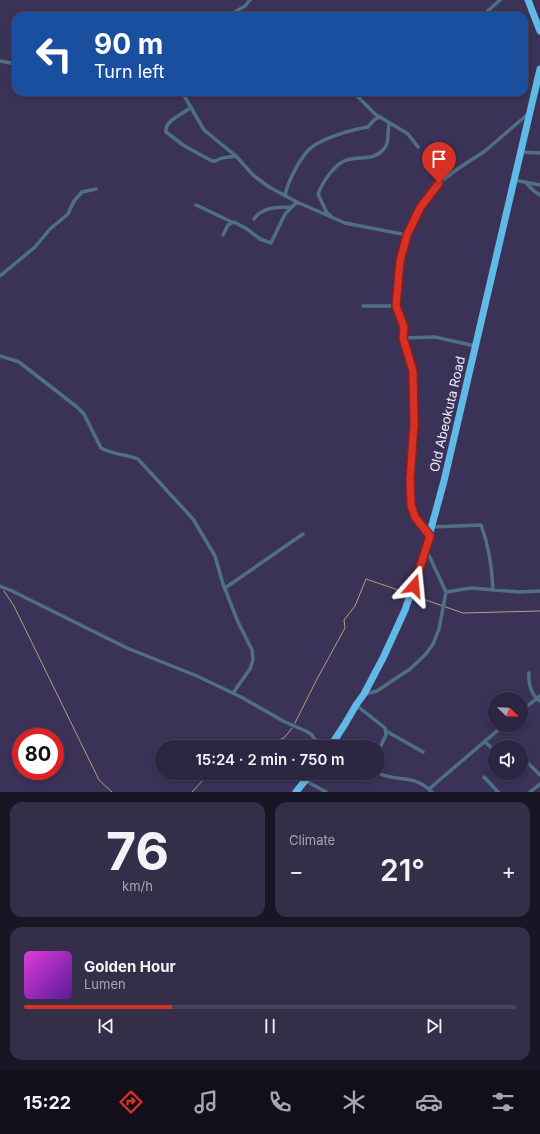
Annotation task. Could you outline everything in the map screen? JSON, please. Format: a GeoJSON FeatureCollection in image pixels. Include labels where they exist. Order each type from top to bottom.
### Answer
{"type":"FeatureCollection","features":[{"type":"Feature","properties":{"kind":"highway"},"geometry":{"type":"LineString","coordinates":[[528,0],[540,32]]}},
{"type":"Feature","properties":{"kind":"highway","name":"Old Abeokuta Road"},"geometry":{"type":"LineString","coordinates":[[335,740],[364,694],[383,658],[405,610],[430,536],[530,112],[538,91],[540,69]]}},
{"type":"Feature","properties":{"kind":"highway"},"geometry":{"type":"LineString","coordinates":[[296,792],[306,781]]}},
{"type":"Feature","properties":{"kind":"street"},"geometry":{"type":"LineString","coordinates":[[233,12],[244,6],[250,0]]}},
{"type":"Feature","properties":{"kind":"street"},"geometry":{"type":"LineString","coordinates":[[486,12],[500,0]]}},
{"type":"Feature","properties":{"kind":"street"},"geometry":{"type":"LineString","coordinates":[[0,61],[12,63]]}},
{"type":"Feature","properties":{"kind":"street"},"geometry":{"type":"LineString","coordinates":[[184,96],[204,130],[236,156],[253,175],[269,187],[297,202],[333,218],[357,226],[407,235]]}},
{"type":"Feature","properties":{"kind":"street"},"geometry":{"type":"LineString","coordinates":[[357,96],[379,117],[408,134],[418,147]]}},
{"type":"Feature","properties":{"kind":"street"},"geometry":{"type":"LineString","coordinates":[[191,107],[171,120],[166,128],[166,132],[176,141],[212,161],[236,156]]}},
{"type":"Feature","properties":{"kind":"street"},"geometry":{"type":"LineString","coordinates":[[430,536],[415,517],[411,505],[410,479],[414,425],[413,371],[403,338],[404,327],[396,306],[400,261],[407,235],[420,208],[439,183],[461,166],[485,151],[530,112]]}},
{"type":"Feature","properties":{"kind":"street"},"geometry":{"type":"LineString","coordinates":[[285,196],[289,182],[301,160],[311,147],[357,128],[368,127],[379,117]]}},
{"type":"Feature","properties":{"kind":"street"},"geometry":{"type":"LineString","coordinates":[[333,218],[327,212],[318,194],[321,184],[329,174],[345,160],[372,157],[383,150],[388,142],[387,131],[390,124]]}},
{"type":"Feature","properties":{"kind":"street"},"geometry":{"type":"LineString","coordinates":[[521,152],[540,153]]}},
{"type":"Feature","properties":{"kind":"street"},"geometry":{"type":"LineString","coordinates":[[514,180],[540,185]]}},
{"type":"Feature","properties":{"kind":"street"},"geometry":{"type":"LineString","coordinates":[[526,182],[540,195]]}},
{"type":"Feature","properties":{"kind":"street"},"geometry":{"type":"LineString","coordinates":[[0,276],[35,248],[50,229],[68,214],[74,201],[82,192],[96,189]]}},
{"type":"Feature","properties":{"kind":"street"},"geometry":{"type":"LineString","coordinates":[[196,205],[247,229],[260,240],[272,243],[281,221],[297,202]]}},
{"type":"Feature","properties":{"kind":"street"},"geometry":{"type":"LineString","coordinates":[[254,219],[264,209],[275,207],[292,207]]}},
{"type":"Feature","properties":{"kind":"street"},"geometry":{"type":"LineString","coordinates":[[223,235],[228,225],[232,222]]}},
{"type":"Feature","properties":{"kind":"street"},"geometry":{"type":"LineString","coordinates":[[363,306],[396,306]]}},
{"type":"Feature","properties":{"kind":"street"},"geometry":{"type":"LineString","coordinates":[[403,338],[435,337],[475,346]]}},
{"type":"Feature","properties":{"kind":"street"},"geometry":{"type":"LineString","coordinates":[[0,356],[19,362],[77,407],[84,414],[101,448],[107,452],[130,455],[138,459],[193,519],[215,556],[238,622],[252,650],[253,660],[250,670],[233,693]]}},
{"type":"Feature","properties":{"kind":"street"},"geometry":{"type":"LineString","coordinates":[[432,527],[481,525],[492,565],[493,590]]}},
{"type":"Feature","properties":{"kind":"street"},"geometry":{"type":"LineString","coordinates":[[225,588],[303,534]]}},
{"type":"Feature","properties":{"kind":"street"},"geometry":{"type":"LineString","coordinates":[[364,694],[377,691],[410,669],[426,654],[433,644],[439,629],[446,592],[426,548]]}},
{"type":"Feature","properties":{"kind":"street"},"geometry":{"type":"LineString","coordinates":[[0,586],[127,648],[233,693],[285,722],[306,731],[312,735],[315,740]]}},
{"type":"Feature","properties":{"kind":"street"},"geometry":{"type":"LineString","coordinates":[[446,592],[471,588],[520,592],[540,591]]}},
{"type":"Feature","properties":{"kind":"street"},"geometry":{"type":"LineString","coordinates":[[528,706],[539,698],[531,691],[529,673]]}},
{"type":"Feature","properties":{"kind":"street"},"geometry":{"type":"LineString","coordinates":[[356,705],[380,723],[386,731],[423,752]]}},
{"type":"Feature","properties":{"kind":"street"},"geometry":{"type":"LineString","coordinates":[[384,740],[386,731]]}},
{"type":"Feature","properties":{"kind":"street"},"geometry":{"type":"LineString","coordinates":[[429,789],[496,732]]}},
{"type":"Feature","properties":{"kind":"street"},"geometry":{"type":"LineString","coordinates":[[485,742],[488,745]]}},
{"type":"Feature","properties":{"kind":"street"},"geometry":{"type":"LineString","coordinates":[[528,763],[540,775]]}},
{"type":"Feature","properties":{"kind":"street"},"geometry":{"type":"LineString","coordinates":[[385,775],[396,778],[413,779],[432,792]]}},
{"type":"Feature","properties":{"kind":"street"},"geometry":{"type":"LineString","coordinates":[[484,777],[498,792]]}},
{"type":"Feature","properties":{"kind":"street"},"geometry":{"type":"LineString","coordinates":[[306,781],[326,792]]}},
{"type":"Feature","properties":{"kind":"street"},"geometry":{"type":"LineString","coordinates":[[530,792],[540,784]]}},
{"type":"Feature","properties":{"kind":"waterway"},"geometry":{"type":"LineString","coordinates":[[295,723],[345,628],[344,620],[355,606],[366,579],[407,593]]}},
{"type":"Feature","properties":{"kind":"waterway"},"geometry":{"type":"LineString","coordinates":[[4,591],[14,606],[99,780],[112,792]]}},
{"type":"Feature","properties":{"kind":"waterway"},"geometry":{"type":"LineString","coordinates":[[414,596],[463,613],[540,611]]}},
{"type":"Feature","properties":{"kind":"waterway"},"geometry":{"type":"LineString","coordinates":[[279,740],[285,737],[292,728]]}},
{"type":"Feature","properties":{"kind":"waterway"},"geometry":{"type":"LineString","coordinates":[[192,792],[203,780]]}},
{"type":"Feature","properties":{"kind":"route"},"geometry":{"type":"LineString","coordinates":[[414,586],[430,536],[415,517],[411,505],[410,479],[414,425],[413,371],[403,338],[404,327],[396,306],[400,261],[407,235],[420,208],[439,183]]}}]}
